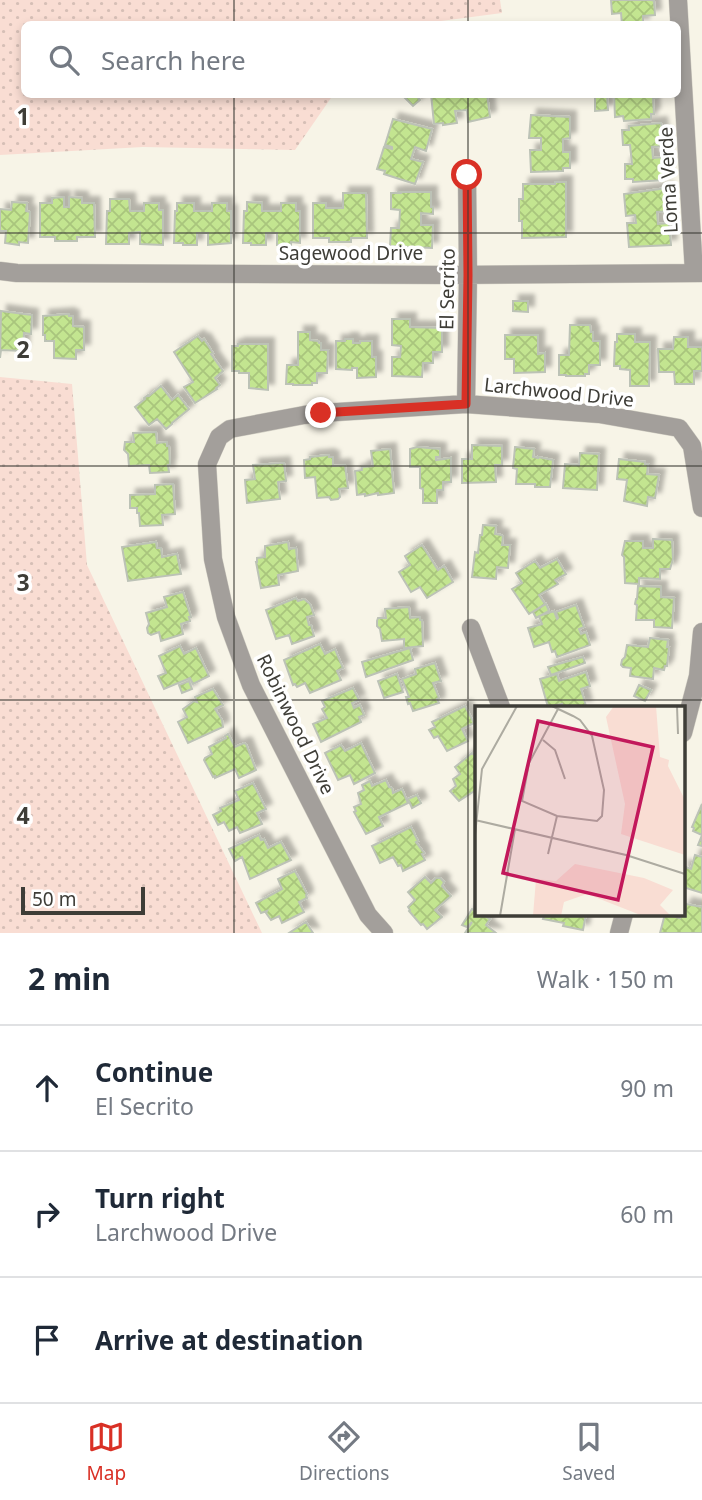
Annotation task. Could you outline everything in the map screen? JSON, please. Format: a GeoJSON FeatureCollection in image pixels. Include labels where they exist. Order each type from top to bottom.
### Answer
{"type":"FeatureCollection","features":[{"type":"Feature","properties":{"kind":"street","name":"Loma Verde"},"geometry":{"type":"LineString","coordinates":[[678,0],[680,21]]}},
{"type":"Feature","properties":{"kind":"street","name":"Loma Verde"},"geometry":{"type":"LineString","coordinates":[[681,41],[698,273]]}},
{"type":"Feature","properties":{"kind":"street","name":"El Secrito"},"geometry":{"type":"LineString","coordinates":[[466,404],[467,175]]}},
{"type":"Feature","properties":{"kind":"street","name":"Sagewood Drive"},"geometry":{"type":"LineString","coordinates":[[0,271],[468,275],[698,273]]}},
{"type":"Feature","properties":{"kind":"street","name":"Larchwood Drive"},"geometry":{"type":"LineString","coordinates":[[219,437],[230,429],[304,415],[466,404],[599,414],[679,428],[692,446],[702,508]]}},
{"type":"Feature","properties":{"kind":"street","name":"Robinwood Drive"},"geometry":{"type":"LineString","coordinates":[[219,437],[207,464],[213,559],[226,617],[251,685],[368,915],[384,933]]}},
{"type":"Feature","properties":{"kind":"street"},"geometry":{"type":"LineString","coordinates":[[471,628],[501,706]]}},
{"type":"Feature","properties":{"kind":"street"},"geometry":{"type":"LineString","coordinates":[[684,729],[698,676],[702,632]]}},
{"type":"Feature","properties":{"kind":"street"},"geometry":{"type":"LineString","coordinates":[[619,933],[623,916]]}},
{"type":"Feature","properties":{"kind":"shaded area"},"geometry":{"type":"Polygon","coordinates":[[[0,0],[500,0],[502,13],[441,21],[21,21],[21,98],[331,98],[295,150],[143,147],[0,155],[0,0]]]}},
{"type":"Feature","properties":{"kind":"shaded area"},"geometry":{"type":"Polygon","coordinates":[[[0,377],[72,384],[87,565],[262,933],[0,933],[0,377]]]}},
{"type":"Feature","properties":{"kind":"building"},"geometry":{"type":"Polygon","coordinates":[[[611,0],[654,1],[655,15],[643,16],[643,21],[622,21],[621,13],[612,14],[611,0]]]}},
{"type":"Feature","properties":{"kind":"building"},"geometry":{"type":"Polygon","coordinates":[[[405,98],[418,98],[420,100],[413,106],[405,98]]]}},
{"type":"Feature","properties":{"kind":"building"},"geometry":{"type":"Polygon","coordinates":[[[431,98],[488,98],[490,117],[468,122],[467,110],[455,111],[457,123],[434,124],[431,98]]]}},
{"type":"Feature","properties":{"kind":"building"},"geometry":{"type":"Polygon","coordinates":[[[595,98],[607,98],[608,110],[595,111],[595,98]]]}},
{"type":"Feature","properties":{"kind":"building"},"geometry":{"type":"Polygon","coordinates":[[[614,98],[653,98],[654,114],[651,114],[651,119],[624,121],[623,116],[615,117],[614,98]]]}},
{"type":"Feature","properties":{"kind":"building"},"geometry":{"type":"Polygon","coordinates":[[[531,115],[570,117],[570,138],[563,139],[563,152],[570,152],[570,168],[563,168],[563,171],[531,172],[530,150],[541,150],[541,138],[529,138],[531,115]]]}},
{"type":"Feature","properties":{"kind":"building"},"geometry":{"type":"Polygon","coordinates":[[[393,119],[432,129],[426,151],[415,147],[411,159],[423,162],[415,184],[377,169],[384,147],[392,149],[385,145],[393,119]]]}},
{"type":"Feature","properties":{"kind":"building"},"geometry":{"type":"Polygon","coordinates":[[[661,123],[664,146],[652,147],[653,158],[666,157],[665,180],[633,182],[633,179],[625,179],[625,164],[632,164],[630,145],[623,145],[622,130],[629,130],[629,126],[661,123]]]}},
{"type":"Feature","properties":{"kind":"building"},"geometry":{"type":"Polygon","coordinates":[[[566,182],[566,237],[522,238],[519,199],[523,199],[523,184],[566,182]]]}},
{"type":"Feature","properties":{"kind":"building"},"geometry":{"type":"Polygon","coordinates":[[[667,188],[669,211],[657,212],[658,224],[669,223],[671,245],[629,247],[627,223],[636,223],[635,215],[626,216],[624,194],[667,188]]]}},
{"type":"Feature","properties":{"kind":"building"},"geometry":{"type":"Polygon","coordinates":[[[431,192],[433,214],[421,213],[421,225],[433,225],[432,248],[390,246],[391,228],[399,228],[400,210],[391,209],[391,193],[431,192]]]}},
{"type":"Feature","properties":{"kind":"building"},"geometry":{"type":"Polygon","coordinates":[[[343,193],[366,193],[367,238],[351,238],[351,242],[329,242],[329,238],[313,238],[313,203],[326,203],[326,208],[343,208],[343,193]]]}},
{"type":"Feature","properties":{"kind":"building"},"geometry":{"type":"Polygon","coordinates":[[[64,197],[64,207],[69,207],[69,197],[82,198],[82,203],[94,203],[95,237],[77,237],[77,241],[55,241],[55,237],[40,237],[40,203],[52,203],[52,198],[64,197]]]}},
{"type":"Feature","properties":{"kind":"building"},"geometry":{"type":"Polygon","coordinates":[[[110,199],[129,199],[130,211],[144,211],[144,203],[159,203],[159,210],[163,210],[163,245],[140,244],[140,232],[129,233],[129,244],[106,244],[110,199]]]}},
{"type":"Feature","properties":{"kind":"building"},"geometry":{"type":"Polygon","coordinates":[[[12,202],[27,203],[26,211],[30,212],[28,243],[5,243],[6,231],[0,231],[0,209],[11,210],[12,202]]]}},
{"type":"Feature","properties":{"kind":"building"},"geometry":{"type":"Polygon","coordinates":[[[247,202],[262,203],[262,211],[281,211],[281,203],[296,203],[296,211],[300,211],[300,243],[277,245],[277,233],[266,233],[266,245],[243,243],[244,211],[247,211],[247,202]]]}},
{"type":"Feature","properties":{"kind":"building"},"geometry":{"type":"Polygon","coordinates":[[[177,203],[194,203],[194,211],[212,211],[212,203],[227,203],[227,211],[231,211],[231,243],[208,245],[208,233],[197,233],[197,245],[174,243],[177,203]]]}},
{"type":"Feature","properties":{"kind":"building"},"geometry":{"type":"Polygon","coordinates":[[[513,301],[528,301],[528,312],[513,311],[513,301]]]}},
{"type":"Feature","properties":{"kind":"building"},"geometry":{"type":"Polygon","coordinates":[[[1,311],[32,315],[31,334],[24,333],[23,351],[1,350],[0,358],[1,311]]]}},
{"type":"Feature","properties":{"kind":"building"},"geometry":{"type":"Polygon","coordinates":[[[43,316],[73,316],[73,326],[84,327],[84,350],[76,350],[76,359],[54,358],[54,341],[45,341],[43,335],[43,316]]]}},
{"type":"Feature","properties":{"kind":"building"},"geometry":{"type":"Polygon","coordinates":[[[392,319],[410,319],[410,327],[442,328],[442,352],[433,352],[433,363],[423,363],[422,377],[392,376],[392,357],[400,357],[401,346],[392,345],[392,319]]]}},
{"type":"Feature","properties":{"kind":"building"},"geometry":{"type":"Polygon","coordinates":[[[570,325],[590,325],[593,341],[600,341],[600,365],[589,365],[589,374],[585,376],[559,375],[559,355],[569,355],[570,325]]]}},
{"type":"Feature","properties":{"kind":"building"},"geometry":{"type":"Polygon","coordinates":[[[298,332],[310,332],[310,340],[321,343],[321,350],[328,350],[327,373],[317,373],[317,383],[312,385],[286,384],[287,365],[298,365],[298,332]]]}},
{"type":"Feature","properties":{"kind":"building"},"geometry":{"type":"Polygon","coordinates":[[[617,334],[635,334],[635,342],[650,342],[649,386],[630,386],[630,370],[614,366],[617,334]]]}},
{"type":"Feature","properties":{"kind":"building"},"geometry":{"type":"Polygon","coordinates":[[[505,335],[538,335],[538,354],[545,353],[545,372],[514,373],[514,359],[505,359],[505,335]]]}},
{"type":"Feature","properties":{"kind":"building"},"geometry":{"type":"Polygon","coordinates":[[[198,336],[202,341],[204,339],[223,371],[215,378],[220,385],[217,389],[195,403],[184,387],[193,382],[174,352],[198,336]]]}},
{"type":"Feature","properties":{"kind":"building"},"geometry":{"type":"Polygon","coordinates":[[[674,337],[688,337],[688,347],[702,347],[702,371],[694,371],[694,384],[675,384],[674,372],[659,372],[658,349],[673,349],[674,337]]]}},
{"type":"Feature","properties":{"kind":"building"},"geometry":{"type":"Polygon","coordinates":[[[353,339],[353,343],[372,341],[372,357],[376,357],[376,377],[357,378],[357,368],[336,369],[336,341],[353,339]]]}},
{"type":"Feature","properties":{"kind":"building"},"geometry":{"type":"Polygon","coordinates":[[[268,344],[268,390],[249,388],[249,373],[232,371],[232,346],[268,344]]]}},
{"type":"Feature","properties":{"kind":"building"},"geometry":{"type":"Polygon","coordinates":[[[161,386],[172,400],[178,395],[189,409],[166,429],[157,419],[149,425],[135,407],[161,386]]]}},
{"type":"Feature","properties":{"kind":"building"},"geometry":{"type":"Polygon","coordinates":[[[156,432],[157,443],[167,442],[169,446],[169,472],[150,473],[149,465],[129,466],[128,454],[124,450],[125,442],[134,442],[133,433],[156,432]]]}},
{"type":"Feature","properties":{"kind":"building"},"geometry":{"type":"Polygon","coordinates":[[[472,445],[502,446],[502,465],[495,465],[496,482],[462,483],[462,459],[472,459],[472,445]]]}},
{"type":"Feature","properties":{"kind":"building"},"geometry":{"type":"Polygon","coordinates":[[[515,447],[534,449],[533,457],[553,460],[550,487],[516,484],[517,469],[513,468],[515,447]]]}},
{"type":"Feature","properties":{"kind":"building"},"geometry":{"type":"Polygon","coordinates":[[[390,449],[394,493],[357,495],[355,471],[373,466],[371,451],[390,449]]]}},
{"type":"Feature","properties":{"kind":"building"},"geometry":{"type":"Polygon","coordinates":[[[410,449],[440,449],[440,457],[436,457],[436,460],[451,458],[451,482],[443,482],[443,490],[437,490],[437,503],[423,503],[420,467],[410,467],[410,449]]]}},
{"type":"Feature","properties":{"kind":"building"},"geometry":{"type":"Polygon","coordinates":[[[580,453],[599,454],[597,490],[563,488],[565,464],[579,465],[580,453]]]}},
{"type":"Feature","properties":{"kind":"building"},"geometry":{"type":"Polygon","coordinates":[[[329,455],[333,457],[333,466],[345,465],[348,488],[339,489],[340,497],[331,500],[329,497],[317,498],[315,477],[305,478],[304,460],[329,455]]]}},
{"type":"Feature","properties":{"kind":"building"},"geometry":{"type":"Polygon","coordinates":[[[619,459],[645,462],[648,464],[647,474],[659,475],[655,498],[648,497],[647,506],[624,501],[627,480],[617,479],[619,459]]]}},
{"type":"Feature","properties":{"kind":"building"},"geometry":{"type":"Polygon","coordinates":[[[284,463],[286,481],[278,482],[280,499],[247,503],[245,480],[255,479],[253,465],[284,463]]]}},
{"type":"Feature","properties":{"kind":"building"},"geometry":{"type":"Polygon","coordinates":[[[173,484],[175,514],[162,515],[163,525],[140,526],[137,508],[130,508],[130,495],[155,494],[155,485],[173,484]]]}},
{"type":"Feature","properties":{"kind":"building"},"geometry":{"type":"Polygon","coordinates":[[[483,525],[496,526],[495,534],[503,536],[502,545],[510,545],[508,568],[497,567],[496,579],[472,577],[475,552],[478,553],[483,525]]]}},
{"type":"Feature","properties":{"kind":"building"},"geometry":{"type":"Polygon","coordinates":[[[653,539],[672,540],[673,559],[670,569],[660,569],[660,579],[639,578],[639,584],[625,583],[622,555],[625,541],[643,541],[643,548],[653,548],[653,539]]]}},
{"type":"Feature","properties":{"kind":"building"},"geometry":{"type":"Polygon","coordinates":[[[156,542],[157,548],[161,548],[162,557],[177,554],[181,574],[128,581],[122,547],[156,542]]]}},
{"type":"Feature","properties":{"kind":"building"},"geometry":{"type":"Polygon","coordinates":[[[288,542],[289,549],[296,548],[298,571],[278,575],[279,585],[261,588],[257,558],[265,557],[265,546],[288,542]]]}},
{"type":"Feature","properties":{"kind":"building"},"geometry":{"type":"Polygon","coordinates":[[[422,545],[438,570],[444,566],[453,582],[427,598],[420,587],[411,592],[399,572],[410,565],[405,556],[422,545]]]}},
{"type":"Feature","properties":{"kind":"building"},"geometry":{"type":"Polygon","coordinates":[[[557,559],[566,574],[555,580],[558,584],[539,595],[545,604],[529,614],[512,589],[522,583],[516,573],[535,561],[540,568],[557,559]]]}},
{"type":"Feature","properties":{"kind":"building"},"geometry":{"type":"Polygon","coordinates":[[[638,586],[661,587],[661,597],[674,598],[672,628],[654,627],[654,620],[636,620],[638,586]]]}},
{"type":"Feature","properties":{"kind":"building"},"geometry":{"type":"Polygon","coordinates":[[[183,592],[191,617],[190,621],[181,624],[183,634],[161,641],[159,632],[151,635],[148,633],[146,613],[167,607],[164,597],[183,592]]]}},
{"type":"Feature","properties":{"kind":"building"},"geometry":{"type":"Polygon","coordinates":[[[296,598],[298,601],[304,599],[310,604],[314,615],[307,617],[314,636],[292,644],[289,635],[276,639],[266,610],[296,598]]]}},
{"type":"Feature","properties":{"kind":"building"},"geometry":{"type":"Polygon","coordinates":[[[546,604],[549,611],[536,618],[533,612],[546,604]]]}},
{"type":"Feature","properties":{"kind":"building"},"geometry":{"type":"Polygon","coordinates":[[[576,605],[584,627],[579,629],[581,634],[586,632],[590,645],[557,657],[549,642],[534,647],[528,628],[542,624],[539,616],[554,611],[557,619],[556,612],[576,605]]]}},
{"type":"Feature","properties":{"kind":"building"},"geometry":{"type":"Polygon","coordinates":[[[409,607],[410,618],[420,617],[422,620],[423,646],[404,648],[404,639],[382,641],[377,621],[378,618],[386,618],[385,609],[409,607]]]}},
{"type":"Feature","properties":{"kind":"building"},"geometry":{"type":"Polygon","coordinates":[[[650,638],[668,640],[667,666],[664,670],[654,668],[653,679],[630,676],[631,668],[621,665],[627,645],[648,647],[650,638]]]}},
{"type":"Feature","properties":{"kind":"building"},"geometry":{"type":"Polygon","coordinates":[[[320,644],[325,654],[335,649],[343,668],[337,671],[341,680],[310,693],[305,683],[297,687],[293,685],[284,660],[320,644]]]}},
{"type":"Feature","properties":{"kind":"building"},"geometry":{"type":"Polygon","coordinates":[[[180,646],[184,654],[196,648],[209,676],[193,684],[190,678],[164,689],[158,676],[166,673],[159,656],[180,646]]]}},
{"type":"Feature","properties":{"kind":"building"},"geometry":{"type":"Polygon","coordinates":[[[410,648],[413,660],[366,677],[362,662],[410,648]]]}},
{"type":"Feature","properties":{"kind":"building"},"geometry":{"type":"Polygon","coordinates":[[[583,657],[585,663],[551,675],[548,667],[583,657]]]}},
{"type":"Feature","properties":{"kind":"building"},"geometry":{"type":"Polygon","coordinates":[[[435,663],[441,681],[433,683],[439,703],[413,711],[410,703],[408,704],[406,697],[409,697],[402,679],[416,674],[415,669],[435,663]]]}},
{"type":"Feature","properties":{"kind":"building"},"geometry":{"type":"Polygon","coordinates":[[[586,672],[590,686],[581,689],[586,706],[548,706],[540,679],[557,674],[559,681],[586,672]]]}},
{"type":"Feature","properties":{"kind":"building"},"geometry":{"type":"Polygon","coordinates":[[[397,674],[403,692],[384,698],[378,681],[397,674]]]}},
{"type":"Feature","properties":{"kind":"building"},"geometry":{"type":"Polygon","coordinates":[[[189,681],[192,689],[182,693],[179,685],[189,681]]]}},
{"type":"Feature","properties":{"kind":"building"},"geometry":{"type":"Polygon","coordinates":[[[639,685],[651,690],[645,701],[634,696],[639,685]]]}},
{"type":"Feature","properties":{"kind":"building"},"geometry":{"type":"Polygon","coordinates":[[[353,688],[359,700],[352,703],[354,708],[360,705],[364,715],[359,717],[361,722],[321,742],[313,724],[327,718],[322,709],[325,707],[322,701],[353,688]]]}},
{"type":"Feature","properties":{"kind":"building"},"geometry":{"type":"Polygon","coordinates":[[[213,689],[223,705],[215,709],[223,727],[188,743],[178,722],[187,717],[183,709],[194,701],[197,702],[195,697],[213,689]]]}},
{"type":"Feature","properties":{"kind":"building"},"geometry":{"type":"Polygon","coordinates":[[[465,706],[474,723],[462,729],[468,741],[447,751],[438,736],[434,738],[429,730],[435,727],[432,722],[465,706]]]}},
{"type":"Feature","properties":{"kind":"building"},"geometry":{"type":"Polygon","coordinates":[[[228,734],[235,747],[246,744],[256,770],[239,778],[235,769],[215,778],[204,760],[212,754],[209,747],[226,738],[228,734]]]}},
{"type":"Feature","properties":{"kind":"building"},"geometry":{"type":"Polygon","coordinates":[[[361,743],[375,773],[354,784],[350,775],[338,780],[325,753],[341,745],[345,751],[361,743]]]}},
{"type":"Feature","properties":{"kind":"building"},"geometry":{"type":"Polygon","coordinates":[[[472,753],[475,755],[475,791],[459,801],[450,791],[456,786],[453,779],[460,774],[455,767],[472,753]]]}},
{"type":"Feature","properties":{"kind":"building"},"geometry":{"type":"Polygon","coordinates":[[[386,780],[393,793],[402,789],[408,803],[379,817],[383,826],[366,834],[354,812],[354,807],[361,804],[358,793],[364,790],[362,785],[370,781],[372,786],[386,780]]]}},
{"type":"Feature","properties":{"kind":"building"},"geometry":{"type":"Polygon","coordinates":[[[253,783],[266,809],[257,813],[262,824],[240,833],[237,827],[229,831],[224,822],[218,825],[213,815],[221,811],[220,808],[239,800],[235,791],[253,783]]]}},
{"type":"Feature","properties":{"kind":"building"},"geometry":{"type":"Polygon","coordinates":[[[417,795],[421,803],[412,808],[408,799],[417,795]]]}},
{"type":"Feature","properties":{"kind":"building"},"geometry":{"type":"Polygon","coordinates":[[[702,804],[702,835],[693,831],[692,827],[702,804]]]}},
{"type":"Feature","properties":{"kind":"building"},"geometry":{"type":"Polygon","coordinates":[[[411,827],[425,860],[403,871],[393,857],[380,863],[372,846],[411,827]]]}},
{"type":"Feature","properties":{"kind":"building"},"geometry":{"type":"Polygon","coordinates":[[[259,835],[268,848],[281,842],[291,860],[250,879],[242,857],[235,861],[229,849],[259,835]]]}},
{"type":"Feature","properties":{"kind":"building"},"geometry":{"type":"Polygon","coordinates":[[[695,855],[702,857],[702,893],[684,887],[684,866],[691,869],[695,855]]]}},
{"type":"Feature","properties":{"kind":"building"},"geometry":{"type":"Polygon","coordinates":[[[295,871],[307,894],[307,898],[299,902],[304,912],[282,923],[279,916],[271,920],[267,911],[261,913],[256,903],[282,889],[278,879],[295,871]]]}},
{"type":"Feature","properties":{"kind":"building"},"geometry":{"type":"Polygon","coordinates":[[[425,877],[431,883],[440,878],[444,882],[442,886],[451,896],[435,910],[442,917],[427,929],[408,907],[415,900],[408,892],[425,877]]]}},
{"type":"Feature","properties":{"kind":"building"},"geometry":{"type":"Polygon","coordinates":[[[686,904],[702,907],[702,933],[660,933],[664,916],[680,918],[684,916],[686,904]]]}},
{"type":"Feature","properties":{"kind":"building"},"geometry":{"type":"Polygon","coordinates":[[[472,909],[475,910],[475,916],[490,919],[486,925],[496,933],[465,933],[472,922],[467,927],[462,925],[472,909]]]}},
{"type":"Feature","properties":{"kind":"building"},"geometry":{"type":"Polygon","coordinates":[[[544,916],[586,916],[583,930],[543,919],[544,916]]]}},
{"type":"Feature","properties":{"kind":"building"},"geometry":{"type":"Polygon","coordinates":[[[306,922],[313,933],[289,933],[306,922]]]}},
{"type":"Feature","properties":{"kind":"route"},"geometry":{"type":"LineString","coordinates":[[321,413],[466,404],[467,175]]}}]}
